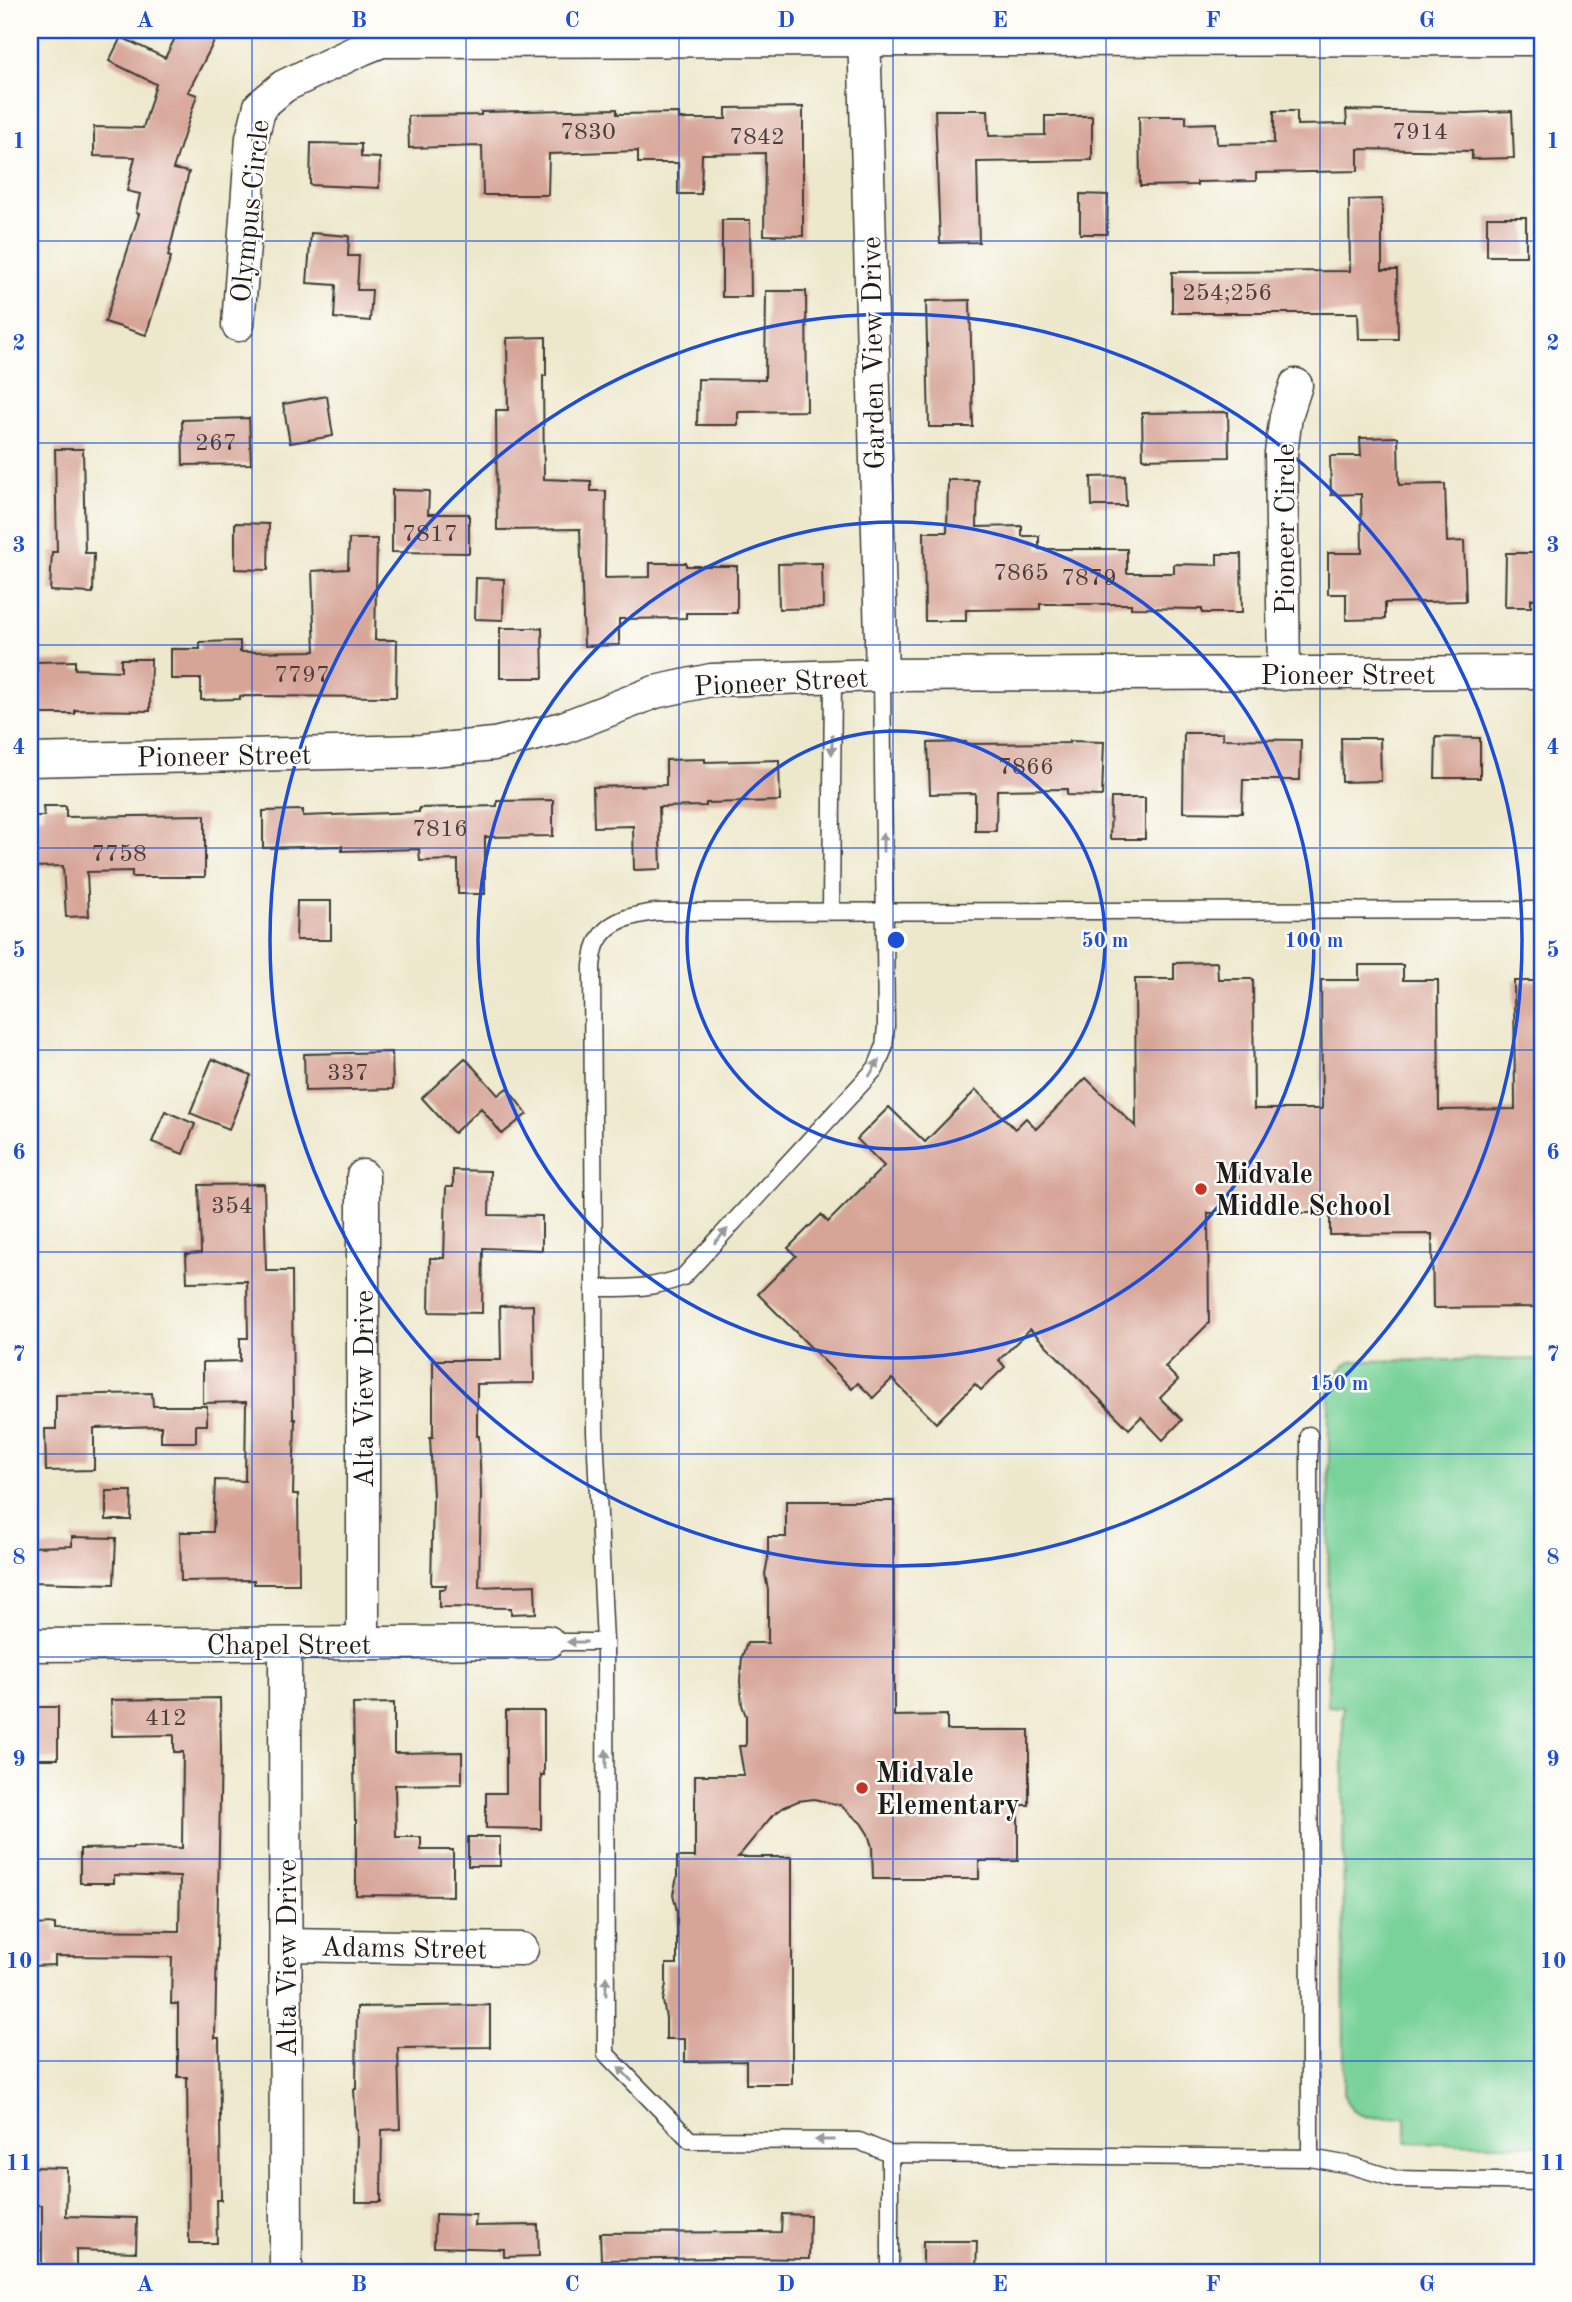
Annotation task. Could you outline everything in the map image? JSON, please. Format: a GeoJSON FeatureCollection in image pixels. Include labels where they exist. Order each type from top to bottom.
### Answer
{"type":"FeatureCollection","features":[{"type":"Feature","properties":{"kind":"street","name":"Olympus Circle"},"geometry":{"type":"LineString","coordinates":[[238,325],[252,138],[260,106],[284,86],[382,41],[420,35],[1542,39]]}},
{"type":"Feature","properties":{"kind":"street","name":"Garden View Drive"},"geometry":{"type":"LineString","coordinates":[[864,35],[882,676]]}},
{"type":"Feature","properties":{"kind":"street","name":"Pioneer Circle"},"geometry":{"type":"LineString","coordinates":[[1284,674],[1281,453],[1286,416],[1296,385]]}},
{"type":"Feature","properties":{"kind":"street","name":"Pioneer Street"},"geometry":{"type":"LineString","coordinates":[[30,760],[421,751],[494,744],[563,728],[655,692],[711,680],[882,676],[1542,672]]}},
{"type":"Feature","properties":{"kind":"street","name":"Alta View Drive"},"geometry":{"type":"LineString","coordinates":[[363,1176],[363,1643]]}},
{"type":"Feature","properties":{"kind":"street","name":"Chapel Street"},"geometry":{"type":"LineString","coordinates":[[30,1645],[548,1642]]}},
{"type":"Feature","properties":{"kind":"street","name":"Alta View Drive"},"geometry":{"type":"LineString","coordinates":[[285,1644],[286,2272]]}},
{"type":"Feature","properties":{"kind":"street","name":"Adams Street"},"geometry":{"type":"LineString","coordinates":[[286,1944],[523,1949]]}},
{"type":"Feature","properties":{"kind":"lane"},"geometry":{"type":"LineString","coordinates":[[594,1287],[643,1287],[683,1277],[876,1068],[884,1048],[887,1026],[882,676]]}},
{"type":"Feature","properties":{"kind":"lane"},"geometry":{"type":"LineString","coordinates":[[831,910],[833,677]]}},
{"type":"Feature","properties":{"kind":"lane"},"geometry":{"type":"LineString","coordinates":[[1542,910],[656,912],[633,915],[611,925],[597,943],[592,966],[595,1431],[606,1642],[606,2054],[690,2140],[859,2141],[890,2154],[1310,2158],[1350,2165],[1396,2179],[1542,2182]]}},
{"type":"Feature","properties":{"kind":"lane"},"geometry":{"type":"LineString","coordinates":[[1309,1435],[1310,2158]]}},
{"type":"Feature","properties":{"kind":"lane"},"geometry":{"type":"LineString","coordinates":[[548,1642],[606,1642]]}},
{"type":"Feature","properties":{"kind":"lane"},"geometry":{"type":"LineString","coordinates":[[890,2154],[890,2272]]}},
{"type":"Feature","properties":{"kind":"green space"},"geometry":{"type":"Polygon","coordinates":[[[1542,1359],[1542,2145],[1406,2142],[1406,2117],[1368,2117],[1353,2110],[1347,2104],[1344,2094],[1343,1707],[1328,1706],[1329,1387],[1339,1371],[1354,1361],[1542,1359]]]}},
{"type":"Feature","properties":{"kind":"building"},"geometry":{"type":"Polygon","coordinates":[[[179,30],[220,30],[188,92],[197,95],[173,169],[189,172],[168,256],[171,257],[146,335],[105,322],[139,214],[136,213],[140,194],[127,191],[135,157],[94,156],[94,127],[143,128],[156,84],[109,61],[121,37],[165,58],[179,30]]]}},
{"type":"Feature","properties":{"kind":"building"},"geometry":{"type":"Polygon","coordinates":[[[803,107],[803,236],[764,235],[765,153],[702,154],[701,194],[678,194],[678,163],[638,163],[638,151],[549,154],[548,195],[483,195],[482,146],[409,148],[408,116],[617,109],[617,114],[679,113],[679,119],[726,119],[726,108],[803,107]]]}},
{"type":"Feature","properties":{"kind":"building"},"geometry":{"type":"Polygon","coordinates":[[[935,110],[988,110],[989,136],[1045,135],[1045,116],[1092,116],[1092,160],[977,162],[979,242],[940,243],[935,110]]]}},
{"type":"Feature","properties":{"kind":"building"},"geometry":{"type":"Polygon","coordinates":[[[1346,110],[1467,113],[1512,111],[1514,158],[1472,159],[1472,151],[1358,149],[1358,171],[1256,173],[1256,181],[1140,186],[1139,116],[1186,116],[1186,124],[1216,123],[1217,144],[1274,143],[1274,111],[1297,111],[1297,125],[1347,124],[1346,110]]]}},
{"type":"Feature","properties":{"kind":"building"},"geometry":{"type":"Polygon","coordinates":[[[311,143],[361,144],[361,157],[380,158],[379,188],[310,185],[311,143]]]}},
{"type":"Feature","properties":{"kind":"building"},"geometry":{"type":"Polygon","coordinates":[[[1080,194],[1108,195],[1107,234],[1080,234],[1080,194]]]}},
{"type":"Feature","properties":{"kind":"building"},"geometry":{"type":"Polygon","coordinates":[[[1382,199],[1382,270],[1397,270],[1398,339],[1359,339],[1358,313],[1172,313],[1172,272],[1350,271],[1349,200],[1382,199]]]}},
{"type":"Feature","properties":{"kind":"building"},"geometry":{"type":"Polygon","coordinates":[[[1487,217],[1526,217],[1526,256],[1487,256],[1487,217]]]}},
{"type":"Feature","properties":{"kind":"building"},"geometry":{"type":"Polygon","coordinates":[[[722,220],[750,220],[751,297],[722,297],[722,220]]]}},
{"type":"Feature","properties":{"kind":"building"},"geometry":{"type":"Polygon","coordinates":[[[311,233],[349,236],[348,256],[359,256],[357,290],[372,290],[370,321],[334,318],[336,285],[307,283],[311,233]]]}},
{"type":"Feature","properties":{"kind":"building"},"geometry":{"type":"Polygon","coordinates":[[[766,291],[806,291],[807,411],[738,412],[738,425],[697,425],[698,379],[765,380],[766,291]]]}},
{"type":"Feature","properties":{"kind":"building"},"geometry":{"type":"Polygon","coordinates":[[[970,300],[973,427],[929,427],[926,301],[970,300]]]}},
{"type":"Feature","properties":{"kind":"building"},"geometry":{"type":"Polygon","coordinates":[[[546,337],[546,376],[543,376],[544,479],[591,481],[591,491],[606,491],[605,578],[650,577],[650,563],[737,566],[737,613],[686,613],[686,618],[619,619],[619,645],[584,646],[580,529],[497,530],[496,410],[508,410],[507,338],[546,337]]]}},
{"type":"Feature","properties":{"kind":"building"},"geometry":{"type":"Polygon","coordinates":[[[327,396],[333,436],[290,443],[283,404],[327,396]]]}},
{"type":"Feature","properties":{"kind":"building"},"geometry":{"type":"Polygon","coordinates":[[[1228,412],[1229,457],[1143,459],[1142,413],[1228,412]]]}},
{"type":"Feature","properties":{"kind":"building"},"geometry":{"type":"Polygon","coordinates":[[[249,418],[251,464],[183,465],[182,420],[249,418]]]}},
{"type":"Feature","properties":{"kind":"building"},"geometry":{"type":"Polygon","coordinates":[[[1398,437],[1399,485],[1445,484],[1447,542],[1464,541],[1466,601],[1385,603],[1385,619],[1346,620],[1346,594],[1328,594],[1328,553],[1362,553],[1361,494],[1331,495],[1330,456],[1361,456],[1360,438],[1398,437]]]}},
{"type":"Feature","properties":{"kind":"building"},"geometry":{"type":"Polygon","coordinates":[[[55,449],[83,449],[85,553],[94,553],[93,593],[50,591],[52,552],[57,552],[55,449]]]}},
{"type":"Feature","properties":{"kind":"building"},"geometry":{"type":"Polygon","coordinates":[[[1125,476],[1126,506],[1092,506],[1091,477],[1125,476]]]}},
{"type":"Feature","properties":{"kind":"building"},"geometry":{"type":"Polygon","coordinates":[[[948,480],[978,480],[977,527],[1022,526],[1022,536],[1039,536],[1039,549],[1127,549],[1127,573],[1174,573],[1174,564],[1217,565],[1217,554],[1241,554],[1242,613],[1202,613],[1202,609],[1131,608],[1131,604],[1040,604],[1040,609],[966,610],[966,621],[925,621],[924,532],[947,532],[948,480]]]}},
{"type":"Feature","properties":{"kind":"building"},"geometry":{"type":"Polygon","coordinates":[[[392,490],[429,491],[428,514],[469,514],[469,553],[392,552],[392,490]]]}},
{"type":"Feature","properties":{"kind":"building"},"geometry":{"type":"Polygon","coordinates":[[[235,523],[269,524],[268,570],[235,569],[235,523]]]}},
{"type":"Feature","properties":{"kind":"building"},"geometry":{"type":"Polygon","coordinates":[[[349,539],[377,539],[375,640],[397,640],[396,697],[240,696],[240,699],[201,700],[201,679],[171,679],[171,649],[200,649],[200,642],[240,641],[240,652],[315,651],[312,571],[348,569],[349,539]]]}},
{"type":"Feature","properties":{"kind":"building"},"geometry":{"type":"Polygon","coordinates":[[[1506,553],[1542,553],[1542,599],[1531,599],[1531,607],[1505,607],[1506,553]]]}},
{"type":"Feature","properties":{"kind":"building"},"geometry":{"type":"Polygon","coordinates":[[[822,563],[823,608],[779,609],[778,564],[822,563]]]}},
{"type":"Feature","properties":{"kind":"building"},"geometry":{"type":"Polygon","coordinates":[[[476,578],[504,579],[503,620],[475,619],[476,578]]]}},
{"type":"Feature","properties":{"kind":"building"},"geometry":{"type":"Polygon","coordinates":[[[500,628],[542,628],[543,678],[500,678],[500,628]]]}},
{"type":"Feature","properties":{"kind":"building"},"geometry":{"type":"Polygon","coordinates":[[[121,659],[151,659],[150,711],[75,710],[75,714],[37,714],[37,662],[75,661],[75,669],[121,671],[121,659]]]}},
{"type":"Feature","properties":{"kind":"building"},"geometry":{"type":"Polygon","coordinates":[[[1184,733],[1223,733],[1223,739],[1301,740],[1300,780],[1243,780],[1242,813],[1183,812],[1184,733]]]}},
{"type":"Feature","properties":{"kind":"building"},"geometry":{"type":"Polygon","coordinates":[[[1436,737],[1480,738],[1480,778],[1435,778],[1436,737]]]}},
{"type":"Feature","properties":{"kind":"building"},"geometry":{"type":"Polygon","coordinates":[[[1341,738],[1380,738],[1381,781],[1342,782],[1341,738]]]}},
{"type":"Feature","properties":{"kind":"building"},"geometry":{"type":"Polygon","coordinates":[[[1104,742],[1102,796],[1067,795],[1067,789],[997,790],[996,831],[975,831],[975,793],[930,794],[928,743],[1104,742]]]}},
{"type":"Feature","properties":{"kind":"building"},"geometry":{"type":"Polygon","coordinates":[[[705,759],[705,762],[779,760],[780,801],[659,807],[661,869],[634,870],[633,826],[594,827],[593,787],[666,785],[666,760],[705,759]]]}},
{"type":"Feature","properties":{"kind":"building"},"geometry":{"type":"Polygon","coordinates":[[[1111,798],[1145,798],[1145,839],[1110,839],[1111,798]]]}},
{"type":"Feature","properties":{"kind":"building"},"geometry":{"type":"Polygon","coordinates":[[[553,800],[553,836],[485,837],[485,894],[458,894],[458,860],[420,861],[419,849],[342,851],[342,846],[263,848],[263,811],[303,810],[303,816],[419,812],[419,808],[497,806],[497,801],[553,800]]]}},
{"type":"Feature","properties":{"kind":"building"},"geometry":{"type":"Polygon","coordinates":[[[43,806],[66,806],[66,817],[205,815],[205,877],[132,877],[132,871],[87,872],[89,916],[66,917],[63,866],[33,867],[32,816],[44,816],[43,806]]]}},
{"type":"Feature","properties":{"kind":"building"},"geometry":{"type":"Polygon","coordinates":[[[297,901],[331,901],[331,940],[296,940],[297,901]]]}},
{"type":"Feature","properties":{"kind":"building","name":"Midvale Middle School"},"geometry":{"type":"Polygon","coordinates":[[[1217,962],[1218,979],[1253,979],[1254,1109],[1322,1109],[1321,980],[1359,980],[1359,965],[1403,965],[1403,980],[1438,980],[1439,1110],[1515,1109],[1514,981],[1542,981],[1542,1307],[1433,1308],[1432,1234],[1330,1235],[1330,1213],[1208,1213],[1209,1323],[1165,1367],[1178,1380],[1160,1398],[1182,1420],[1163,1440],[1141,1417],[1129,1429],[1030,1329],[999,1360],[1005,1367],[981,1390],[975,1384],[936,1423],[892,1379],[873,1398],[858,1383],[852,1389],[758,1294],[796,1256],[788,1248],[821,1215],[828,1222],[884,1166],[857,1139],[889,1107],[925,1142],[976,1090],[1015,1129],[1026,1118],[1036,1129],[1086,1078],[1136,1127],[1135,979],[1174,979],[1174,963],[1217,962]]]}},
{"type":"Feature","properties":{"kind":"building"},"geometry":{"type":"Polygon","coordinates":[[[392,1052],[393,1089],[305,1091],[304,1054],[392,1052]]]}},
{"type":"Feature","properties":{"kind":"building"},"geometry":{"type":"Polygon","coordinates":[[[465,1058],[498,1095],[507,1088],[527,1114],[502,1134],[481,1108],[454,1133],[422,1098],[465,1058]]]}},
{"type":"Feature","properties":{"kind":"building"},"geometry":{"type":"Polygon","coordinates":[[[212,1059],[251,1075],[229,1129],[190,1113],[212,1059]]]}},
{"type":"Feature","properties":{"kind":"building"},"geometry":{"type":"Polygon","coordinates":[[[165,1111],[195,1124],[183,1154],[152,1142],[165,1111]]]}},
{"type":"Feature","properties":{"kind":"building"},"geometry":{"type":"Polygon","coordinates":[[[453,1170],[490,1171],[489,1215],[542,1216],[542,1250],[483,1248],[482,1313],[429,1312],[430,1258],[444,1258],[446,1187],[453,1187],[453,1170]]]}},
{"type":"Feature","properties":{"kind":"building"},"geometry":{"type":"Polygon","coordinates":[[[264,1184],[266,1271],[292,1271],[295,1419],[293,1494],[298,1494],[299,1584],[254,1584],[254,1580],[181,1581],[180,1532],[213,1532],[215,1480],[245,1481],[246,1402],[203,1403],[203,1362],[240,1361],[240,1338],[248,1338],[247,1281],[187,1282],[186,1254],[201,1253],[199,1185],[264,1184]]]}},
{"type":"Feature","properties":{"kind":"building"},"geometry":{"type":"Polygon","coordinates":[[[533,1305],[534,1383],[477,1384],[477,1436],[481,1495],[479,1587],[535,1585],[536,1613],[511,1614],[511,1608],[439,1607],[439,1589],[445,1589],[446,1585],[431,1585],[433,1496],[430,1437],[433,1437],[433,1360],[501,1360],[500,1306],[533,1305]]]}},
{"type":"Feature","properties":{"kind":"building"},"geometry":{"type":"Polygon","coordinates":[[[152,1393],[153,1406],[207,1406],[207,1425],[196,1425],[196,1442],[161,1442],[161,1426],[94,1428],[94,1470],[46,1471],[45,1429],[56,1429],[56,1395],[152,1393]]]}},
{"type":"Feature","properties":{"kind":"building"},"geometry":{"type":"Polygon","coordinates":[[[106,1491],[132,1491],[131,1520],[106,1520],[106,1491]]]}},
{"type":"Feature","properties":{"kind":"building","name":"Midvale Elementary"},"geometry":{"type":"Polygon","coordinates":[[[786,1501],[894,1501],[894,1716],[947,1715],[947,1730],[1029,1730],[1029,1805],[1018,1805],[1018,1861],[979,1861],[979,1879],[873,1879],[872,1847],[868,1834],[861,1823],[840,1805],[814,1799],[798,1801],[772,1816],[738,1857],[792,1857],[792,2084],[746,2084],[746,2061],[685,2062],[685,2039],[666,2039],[663,2001],[666,1964],[677,1964],[677,1911],[673,1894],[677,1877],[677,1857],[695,1857],[695,1775],[744,1775],[739,1746],[745,1746],[746,1743],[746,1716],[740,1681],[742,1657],[747,1643],[768,1643],[768,1590],[765,1574],[768,1537],[786,1537],[786,1501]]]}},
{"type":"Feature","properties":{"kind":"building"},"geometry":{"type":"Polygon","coordinates":[[[72,1537],[116,1538],[114,1584],[30,1582],[30,1547],[72,1546],[72,1537]]]}},
{"type":"Feature","properties":{"kind":"building"},"geometry":{"type":"Polygon","coordinates":[[[220,1698],[215,2038],[219,2038],[221,2200],[216,2200],[217,2243],[189,2243],[187,2077],[178,2077],[178,2004],[171,2004],[172,1957],[55,1956],[55,1965],[30,1966],[30,1925],[55,1924],[55,1930],[179,1931],[180,1877],[114,1875],[114,1883],[80,1883],[80,1849],[182,1848],[183,1752],[174,1752],[174,1735],[112,1736],[111,1700],[220,1698]]]}},
{"type":"Feature","properties":{"kind":"building"},"geometry":{"type":"Polygon","coordinates":[[[394,1703],[394,1753],[462,1752],[462,1784],[395,1785],[396,1837],[421,1837],[421,1850],[453,1850],[453,1896],[356,1895],[353,1704],[394,1703]]]}},
{"type":"Feature","properties":{"kind":"building"},"geometry":{"type":"Polygon","coordinates":[[[30,1707],[58,1707],[58,1759],[30,1759],[30,1707]]]}},
{"type":"Feature","properties":{"kind":"building"},"geometry":{"type":"Polygon","coordinates":[[[506,1711],[544,1711],[541,1829],[486,1828],[486,1793],[506,1793],[506,1711]]]}},
{"type":"Feature","properties":{"kind":"building"},"geometry":{"type":"Polygon","coordinates":[[[468,1837],[500,1837],[500,1866],[468,1866],[468,1837]]]}},
{"type":"Feature","properties":{"kind":"building"},"geometry":{"type":"Polygon","coordinates":[[[490,2005],[490,2047],[398,2048],[400,2129],[382,2130],[381,2202],[356,2202],[357,2130],[354,2089],[357,2007],[490,2005]]]}},
{"type":"Feature","properties":{"kind":"building"},"geometry":{"type":"Polygon","coordinates":[[[30,2167],[67,2168],[66,2216],[137,2218],[136,2252],[76,2250],[76,2272],[42,2272],[42,2205],[30,2205],[30,2167]]]}},
{"type":"Feature","properties":{"kind":"building"},"geometry":{"type":"Polygon","coordinates":[[[435,2214],[476,2215],[475,2226],[538,2225],[539,2256],[504,2257],[504,2249],[434,2247],[435,2214]]]}},
{"type":"Feature","properties":{"kind":"building"},"geometry":{"type":"Polygon","coordinates":[[[782,2214],[810,2215],[809,2259],[601,2260],[600,2233],[781,2232],[782,2214]]]}},
{"type":"Feature","properties":{"kind":"building"},"geometry":{"type":"Polygon","coordinates":[[[923,2241],[977,2241],[976,2272],[923,2272],[923,2241]]]}},
{"type":"Feature","properties":{"kind":"place","name":"Midvale Middle School"},"geometry":{"type":"Point","coordinates":[1201,1189]}},
{"type":"Feature","properties":{"kind":"place","name":"Midvale Elementary"},"geometry":{"type":"Point","coordinates":[862,1788]}}]}
